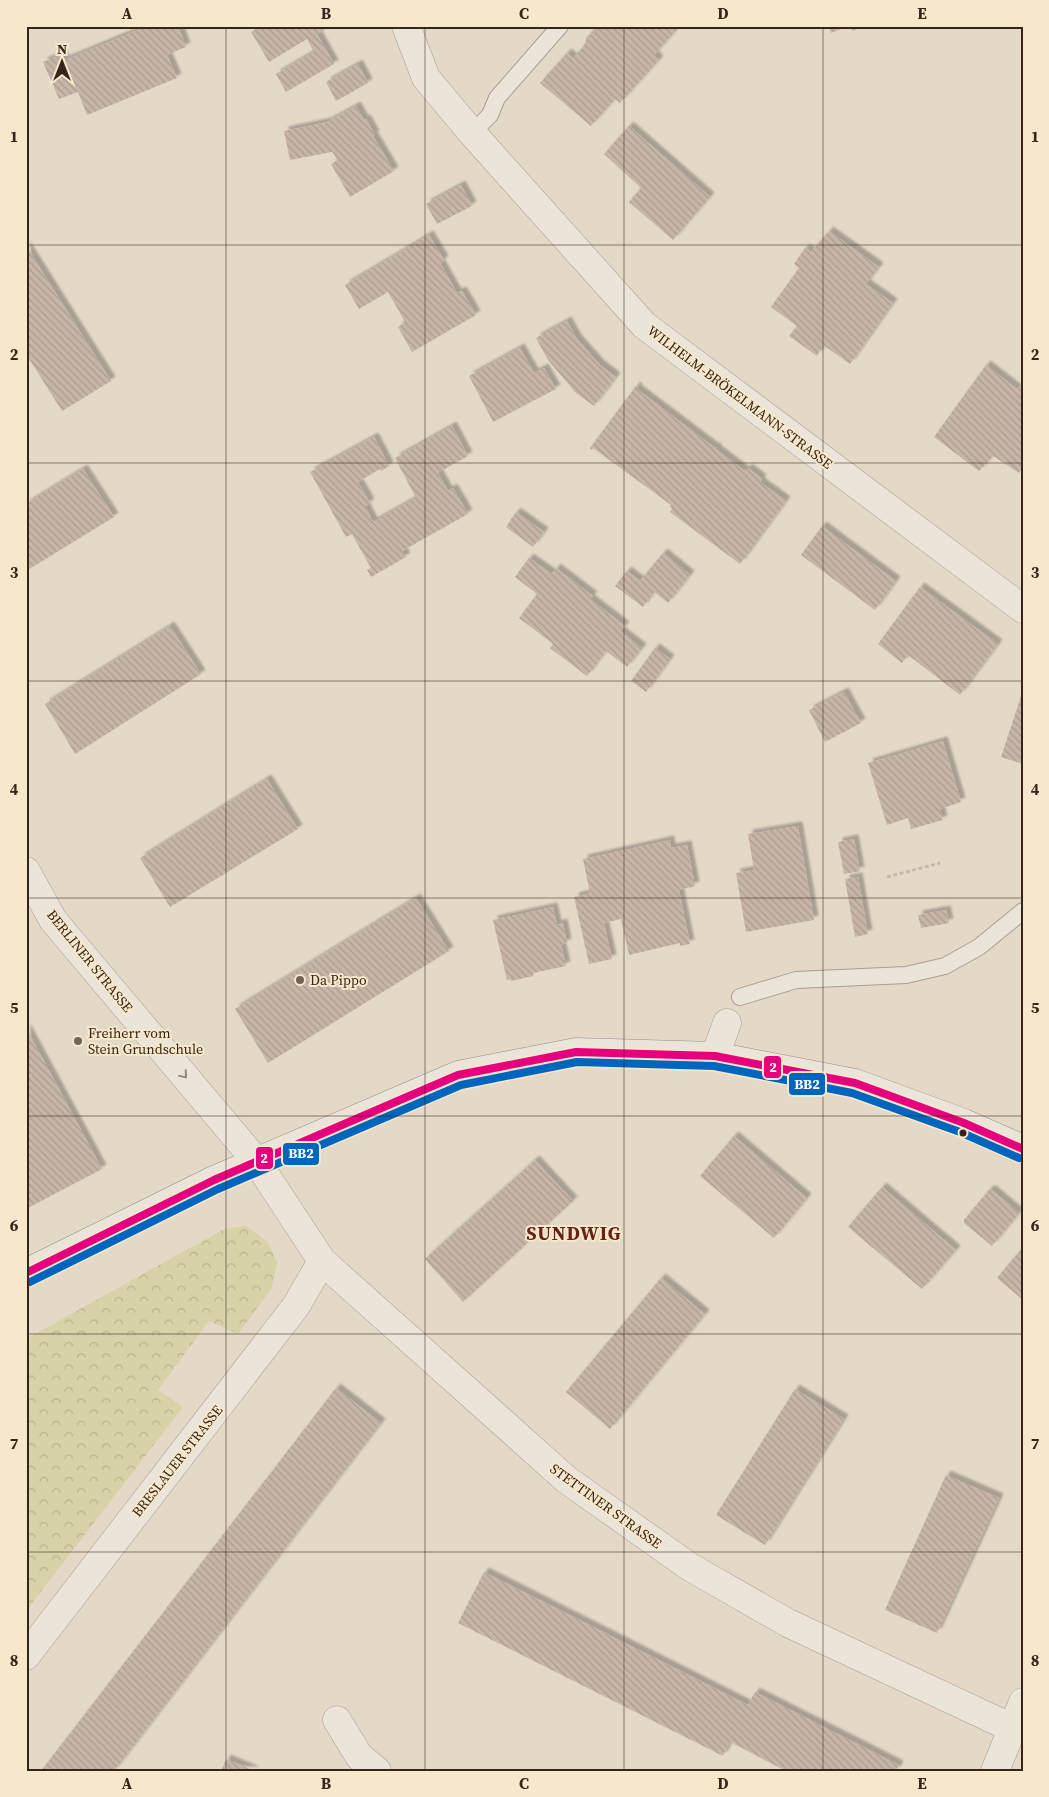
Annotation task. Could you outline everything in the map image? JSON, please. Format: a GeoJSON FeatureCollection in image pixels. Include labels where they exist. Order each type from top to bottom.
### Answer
{"type":"FeatureCollection","features":[{"type":"Feature","properties":{"kind":"street","name":"WILHELM-BRÖKELMANN-STRASSE"},"geometry":{"type":"LineString","coordinates":[[406,26],[426,78],[472,133],[644,325],[1023,610]]}},
{"type":"Feature","properties":{"kind":"street","name":"BERLINER STRASSE"},"geometry":{"type":"LineString","coordinates":[[26,871],[53,920],[257,1162]]}},
{"type":"Feature","properties":{"kind":"street"},"geometry":{"type":"LineString","coordinates":[[715,1056],[727,1023]]}},
{"type":"Feature","properties":{"kind":"street"},"geometry":{"type":"LineString","coordinates":[[26,1273],[214,1180],[458,1075],[576,1052],[715,1056],[854,1082],[964,1123],[1023,1149]]}},
{"type":"Feature","properties":{"kind":"street","name":"STETTINER STRASSE"},"geometry":{"type":"LineString","coordinates":[[257,1162],[322,1261],[567,1480],[690,1567],[788,1624],[1012,1728]]}},
{"type":"Feature","properties":{"kind":"street","name":"BRESLAUER STRASSE"},"geometry":{"type":"LineString","coordinates":[[26,1656],[296,1306],[322,1261]]}},
{"type":"Feature","properties":{"kind":"street"},"geometry":{"type":"LineString","coordinates":[[995,1771],[1023,1702]]}},
{"type":"Feature","properties":{"kind":"street"},"geometry":{"type":"LineString","coordinates":[[337,1720],[359,1756],[378,1771]]}},
{"type":"Feature","properties":{"kind":"lane"},"geometry":{"type":"LineString","coordinates":[[472,133],[490,115],[497,98],[560,26]]}},
{"type":"Feature","properties":{"kind":"lane"},"geometry":{"type":"LineString","coordinates":[[740,997],[796,980],[906,975],[945,966],[979,947],[1023,911]]}},
{"type":"Feature","properties":{"kind":"path"},"geometry":{"type":"LineString","coordinates":[[887,877],[940,863]]}},
{"type":"Feature","properties":{"kind":"green space"},"geometry":{"type":"Polygon","coordinates":[[[246,1226],[268,1242],[277,1262],[272,1288],[238,1334],[209,1321],[158,1390],[183,1407],[26,1611],[26,1339],[224,1229],[246,1226]]]}},
{"type":"Feature","properties":{"kind":"building"},"geometry":{"type":"Polygon","coordinates":[[[147,26],[178,26],[186,47],[167,55],[177,78],[87,115],[78,92],[59,99],[43,62],[62,54],[65,60],[147,26]]]}},
{"type":"Feature","properties":{"kind":"building"},"geometry":{"type":"Polygon","coordinates":[[[261,26],[330,26],[317,34],[334,64],[286,92],[276,74],[314,52],[307,39],[269,62],[251,32],[261,26]]]}},
{"type":"Feature","properties":{"kind":"building"},"geometry":{"type":"Polygon","coordinates":[[[602,26],[676,26],[678,28],[654,55],[659,60],[620,103],[615,99],[591,126],[540,83],[567,53],[573,58],[584,46],[587,36],[602,26]]]}},
{"type":"Feature","properties":{"kind":"building"},"geometry":{"type":"Polygon","coordinates":[[[829,26],[848,26],[831,33],[829,26]]]}},
{"type":"Feature","properties":{"kind":"building"},"geometry":{"type":"Polygon","coordinates":[[[850,26],[864,26],[852,31],[850,26]]]}},
{"type":"Feature","properties":{"kind":"building"},"geometry":{"type":"Polygon","coordinates":[[[358,64],[368,83],[336,101],[326,82],[358,64]]]}},
{"type":"Feature","properties":{"kind":"building"},"geometry":{"type":"Polygon","coordinates":[[[356,106],[364,120],[366,119],[375,135],[373,136],[394,171],[350,197],[331,164],[338,160],[332,152],[290,160],[284,131],[327,122],[356,106]]]}},
{"type":"Feature","properties":{"kind":"building"},"geometry":{"type":"Polygon","coordinates":[[[629,126],[710,197],[673,240],[629,202],[641,188],[604,154],[629,126]]]}},
{"type":"Feature","properties":{"kind":"building"},"geometry":{"type":"Polygon","coordinates":[[[461,185],[472,206],[437,224],[426,204],[461,185]]]}},
{"type":"Feature","properties":{"kind":"building"},"geometry":{"type":"Polygon","coordinates":[[[829,231],[879,267],[866,284],[893,303],[850,364],[823,345],[817,356],[789,336],[797,326],[771,307],[799,268],[794,264],[805,248],[811,252],[829,231]]]}},
{"type":"Feature","properties":{"kind":"building"},"geometry":{"type":"Polygon","coordinates":[[[429,235],[444,260],[440,263],[457,293],[462,291],[476,315],[412,352],[398,327],[405,322],[388,292],[359,309],[345,285],[429,235]]]}},
{"type":"Feature","properties":{"kind":"building"},"geometry":{"type":"Polygon","coordinates":[[[26,246],[111,381],[62,411],[26,354],[26,246]]]}},
{"type":"Feature","properties":{"kind":"building"},"geometry":{"type":"Polygon","coordinates":[[[567,321],[577,339],[600,365],[616,377],[594,406],[576,393],[548,360],[536,338],[567,321]]]}},
{"type":"Feature","properties":{"kind":"building"},"geometry":{"type":"Polygon","coordinates":[[[520,348],[534,373],[544,368],[556,389],[493,422],[469,376],[520,348]]]}},
{"type":"Feature","properties":{"kind":"building"},"geometry":{"type":"Polygon","coordinates":[[[986,365],[1017,389],[1023,383],[1023,467],[1019,473],[993,456],[979,471],[934,437],[986,365]]]}},
{"type":"Feature","properties":{"kind":"building"},"geometry":{"type":"Polygon","coordinates":[[[636,386],[637,389],[715,448],[717,447],[717,450],[745,471],[748,468],[762,479],[760,482],[786,501],[740,564],[670,512],[671,505],[593,448],[592,450],[590,448],[636,386]]]}},
{"type":"Feature","properties":{"kind":"building"},"geometry":{"type":"Polygon","coordinates":[[[452,426],[468,456],[439,472],[439,475],[448,491],[453,488],[468,514],[402,551],[406,557],[371,577],[367,570],[371,568],[352,534],[346,537],[310,472],[374,437],[389,466],[358,482],[370,503],[365,506],[373,522],[416,498],[395,458],[452,426]]]}},
{"type":"Feature","properties":{"kind":"building"},"geometry":{"type":"Polygon","coordinates":[[[83,469],[114,517],[26,571],[26,504],[83,469]]]}},
{"type":"Feature","properties":{"kind":"building"},"geometry":{"type":"Polygon","coordinates":[[[516,512],[544,532],[533,547],[506,527],[516,512]]]}},
{"type":"Feature","properties":{"kind":"building"},"geometry":{"type":"Polygon","coordinates":[[[822,526],[896,581],[875,610],[801,555],[822,526]]]}},
{"type":"Feature","properties":{"kind":"building"},"geometry":{"type":"Polygon","coordinates":[[[663,553],[690,575],[668,603],[654,592],[643,607],[615,586],[627,571],[640,581],[663,553]]]}},
{"type":"Feature","properties":{"kind":"building"},"geometry":{"type":"Polygon","coordinates":[[[529,558],[552,574],[556,568],[593,596],[590,599],[625,626],[620,631],[642,648],[627,667],[606,651],[587,676],[550,648],[553,644],[519,618],[537,594],[515,577],[529,558]]]}},
{"type":"Feature","properties":{"kind":"building"},"geometry":{"type":"Polygon","coordinates":[[[920,587],[998,644],[960,695],[908,655],[902,663],[878,644],[920,587]]]}},
{"type":"Feature","properties":{"kind":"building"},"geometry":{"type":"Polygon","coordinates":[[[170,626],[201,674],[75,754],[45,704],[170,626]]]}},
{"type":"Feature","properties":{"kind":"building"},"geometry":{"type":"Polygon","coordinates":[[[655,648],[670,659],[646,692],[631,681],[655,648]]]}},
{"type":"Feature","properties":{"kind":"building"},"geometry":{"type":"Polygon","coordinates":[[[844,692],[861,723],[825,742],[809,710],[844,692]]]}},
{"type":"Feature","properties":{"kind":"building"},"geometry":{"type":"Polygon","coordinates":[[[1023,693],[1023,764],[1001,757],[1023,693]]]}},
{"type":"Feature","properties":{"kind":"building"},"geometry":{"type":"Polygon","coordinates":[[[943,741],[961,802],[940,809],[943,820],[911,829],[908,818],[887,825],[868,763],[943,741]]]}},
{"type":"Feature","properties":{"kind":"building"},"geometry":{"type":"Polygon","coordinates":[[[267,779],[298,829],[170,907],[140,858],[267,779]]]}},
{"type":"Feature","properties":{"kind":"building"},"geometry":{"type":"Polygon","coordinates":[[[798,826],[814,920],[746,932],[736,873],[754,870],[748,834],[798,826]]]}},
{"type":"Feature","properties":{"kind":"building"},"geometry":{"type":"Polygon","coordinates":[[[854,839],[860,871],[844,874],[838,842],[854,839]]]}},
{"type":"Feature","properties":{"kind":"building"},"geometry":{"type":"Polygon","coordinates":[[[670,840],[671,848],[687,845],[695,886],[679,890],[690,944],[680,946],[680,943],[629,955],[621,919],[604,923],[612,959],[589,964],[574,897],[590,893],[583,859],[670,840]]]}},
{"type":"Feature","properties":{"kind":"building"},"geometry":{"type":"Polygon","coordinates":[[[858,877],[868,934],[855,937],[845,879],[858,877]]]}},
{"type":"Feature","properties":{"kind":"building"},"geometry":{"type":"Polygon","coordinates":[[[416,898],[449,951],[268,1063],[235,1009],[416,898]]]}},
{"type":"Feature","properties":{"kind":"building"},"geometry":{"type":"Polygon","coordinates":[[[553,907],[557,925],[563,923],[567,943],[561,945],[566,966],[533,973],[533,976],[511,981],[510,979],[507,980],[493,920],[553,907]]]}},
{"type":"Feature","properties":{"kind":"building"},"geometry":{"type":"Polygon","coordinates":[[[946,910],[949,923],[921,928],[918,915],[946,910]]]}},
{"type":"Feature","properties":{"kind":"building","name":"Freiherr vom Stein Grundschule"},"geometry":{"type":"Polygon","coordinates":[[[26,1028],[102,1169],[26,1209],[26,1028]]]}},
{"type":"Feature","properties":{"kind":"building"},"geometry":{"type":"Polygon","coordinates":[[[734,1136],[807,1198],[774,1238],[700,1176],[734,1136]]]}},
{"type":"Feature","properties":{"kind":"building"},"geometry":{"type":"Polygon","coordinates":[[[535,1160],[573,1201],[463,1302],[425,1259],[535,1160]]]}},
{"type":"Feature","properties":{"kind":"building"},"geometry":{"type":"Polygon","coordinates":[[[882,1187],[956,1250],[922,1289],[848,1227],[882,1187]]]}},
{"type":"Feature","properties":{"kind":"building"},"geometry":{"type":"Polygon","coordinates":[[[989,1190],[992,1190],[1019,1213],[992,1246],[964,1223],[964,1220],[989,1190]]]}},
{"type":"Feature","properties":{"kind":"building"},"geometry":{"type":"Polygon","coordinates":[[[1023,1247],[1023,1300],[997,1278],[1023,1247]]]}},
{"type":"Feature","properties":{"kind":"building"},"geometry":{"type":"Polygon","coordinates":[[[661,1278],[705,1314],[610,1429],[566,1392],[661,1278]]]}},
{"type":"Feature","properties":{"kind":"building"},"geometry":{"type":"Polygon","coordinates":[[[336,1388],[381,1423],[114,1771],[41,1771],[336,1388]]]}},
{"type":"Feature","properties":{"kind":"building"},"geometry":{"type":"Polygon","coordinates":[[[795,1389],[844,1419],[765,1545],[716,1515],[795,1389]]]}},
{"type":"Feature","properties":{"kind":"building"},"geometry":{"type":"Polygon","coordinates":[[[946,1475],[999,1498],[937,1633],[885,1610],[946,1475]]]}},
{"type":"Feature","properties":{"kind":"building"},"geometry":{"type":"Polygon","coordinates":[[[484,1572],[748,1705],[755,1692],[899,1765],[896,1771],[786,1771],[730,1742],[723,1756],[458,1623],[484,1572]]]}},
{"type":"Feature","properties":{"kind":"building"},"geometry":{"type":"Polygon","coordinates":[[[226,1759],[255,1771],[221,1771],[226,1759]]]}},
{"type":"Feature","properties":{"kind":"transit line","name":"2"},"geometry":{"type":"LineString","coordinates":[[26,1273],[214,1180],[458,1075],[576,1052],[715,1056],[855,1083],[964,1123],[1023,1149]]}},
{"type":"Feature","properties":{"kind":"transit line","name":"BB2"},"geometry":{"type":"LineString","coordinates":[[30,1282],[218,1189],[461,1085],[577,1062],[714,1066],[852,1093],[960,1132],[1019,1158]]}},
{"type":"Feature","properties":{"kind":"place","name":"Da Pippo"},"geometry":{"type":"Point","coordinates":[300,980]}},
{"type":"Feature","properties":{"kind":"place","name":"Freiherr vom Stein Grundschule"},"geometry":{"type":"Point","coordinates":[78,1041]}},
{"type":"Feature","properties":{"kind":"district","name":"SUNDWIG"},"geometry":{"type":"Point","coordinates":[574,1233]}}]}
